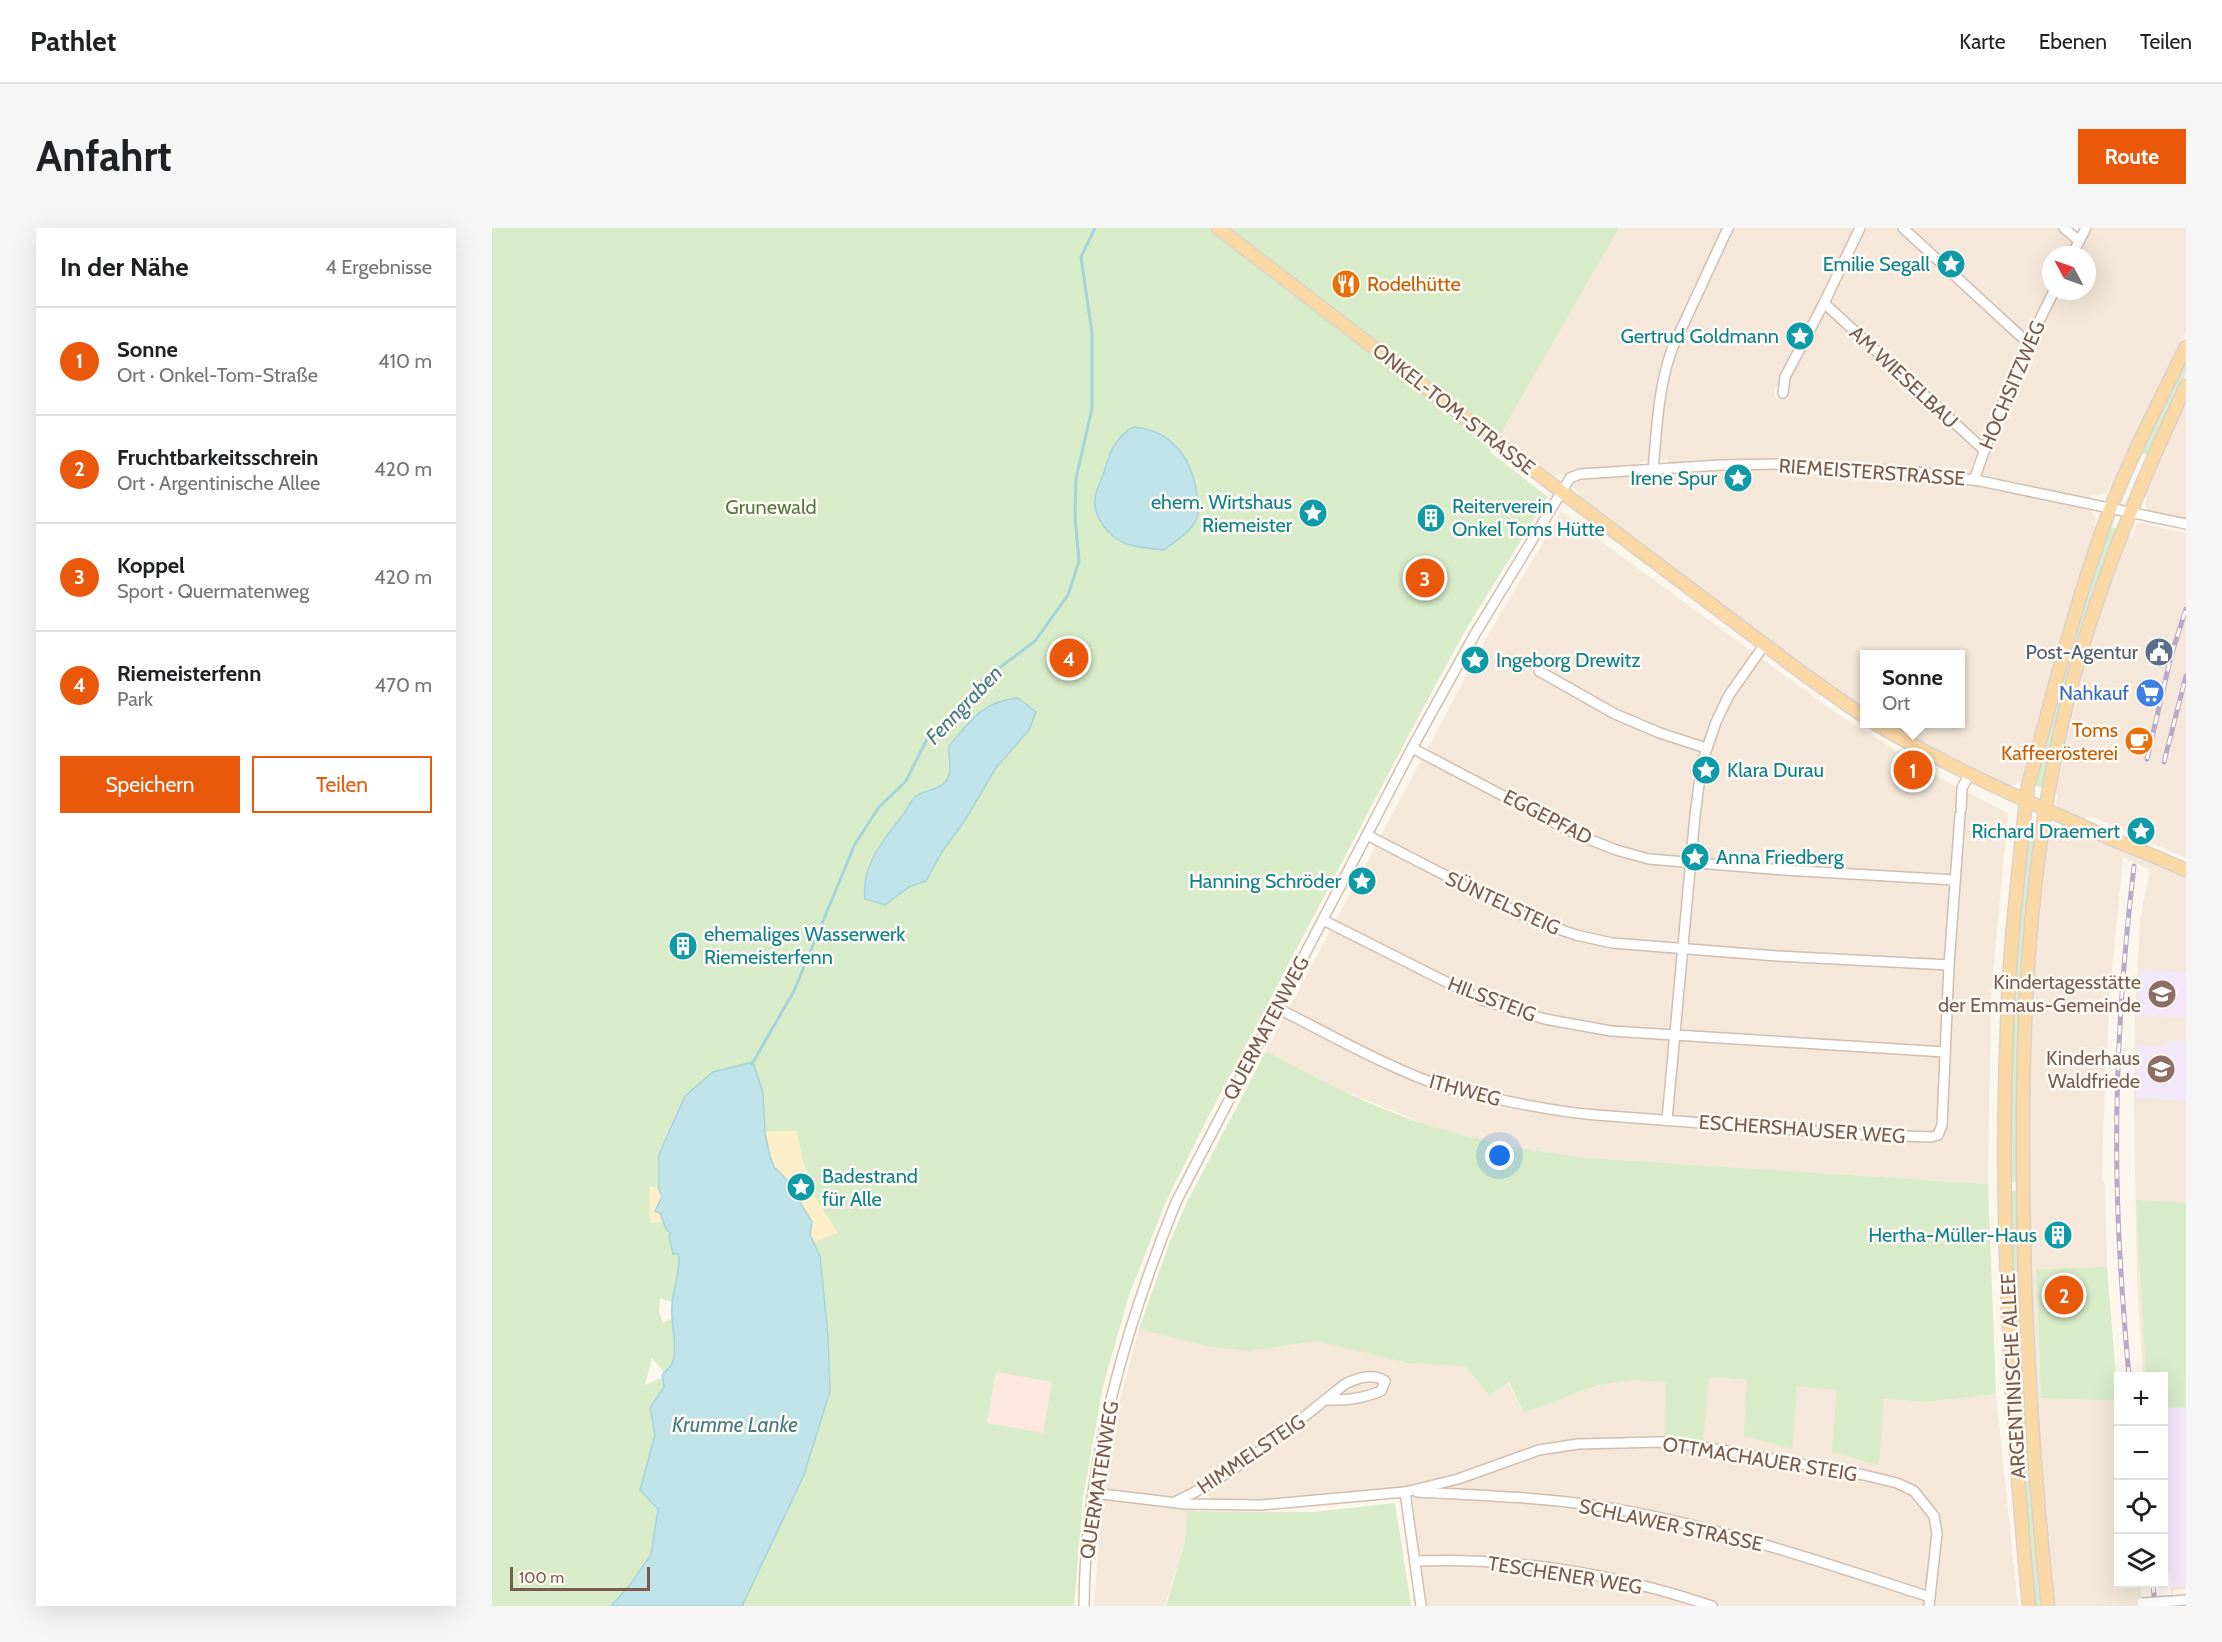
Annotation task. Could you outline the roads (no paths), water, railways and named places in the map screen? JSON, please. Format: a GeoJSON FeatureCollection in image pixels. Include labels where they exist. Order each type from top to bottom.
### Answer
{"type":"FeatureCollection","features":[{"type":"Feature","properties":{"kind":"main road","name":"ONKEL-TOM-STRASSE"},"geometry":{"type":"LineString","coordinates":[[1218,228],[1562,492],[1805,675],[1860,714]]}},
{"type":"Feature","properties":{"kind":"main road","name":"ARGENTINISCHE ALLEE"},"geometry":{"type":"LineString","coordinates":[[2029,1606],[2011,1376],[2006,1228],[2005,1096],[2013,934],[2026,801],[2058,671],[2111,508],[2186,347]]}},
{"type":"Feature","properties":{"kind":"main road","name":"ARGENTINISCHE ALLEE"},"geometry":{"type":"LineString","coordinates":[[2048,1606],[2034,1451],[2022,1214],[2023,1090],[2031,932],[2045,810],[2061,729],[2077,667],[2132,513],[2186,386]]}},
{"type":"Feature","properties":{"kind":"main road"},"geometry":{"type":"LineString","coordinates":[[1884,728],[1969,775],[2186,870]]}},
{"type":"Feature","properties":{"kind":"street"},"geometry":{"type":"LineString","coordinates":[[1653,468],[1659,400],[1665,368],[1728,228]]}},
{"type":"Feature","properties":{"kind":"street"},"geometry":{"type":"LineString","coordinates":[[1783,393],[1785,377],[1860,228]]}},
{"type":"Feature","properties":{"kind":"street"},"geometry":{"type":"LineString","coordinates":[[1904,228],[2028,343]]}},
{"type":"Feature","properties":{"kind":"street"},"geometry":{"type":"LineString","coordinates":[[2064,228],[2079,242]]}},
{"type":"Feature","properties":{"kind":"street"},"geometry":{"type":"LineString","coordinates":[[2077,246],[2086,228]]}},
{"type":"Feature","properties":{"kind":"street","name":"HOCHSITZWEG"},"geometry":{"type":"LineString","coordinates":[[1974,480],[2028,343],[2050,300]]}},
{"type":"Feature","properties":{"kind":"street","name":"AM WIESELBAU"},"geometry":{"type":"LineString","coordinates":[[1824,303],[1984,450]]}},
{"type":"Feature","properties":{"kind":"street","name":"RIEMEISTERSTRASSE"},"geometry":{"type":"LineString","coordinates":[[1562,492],[1567,480],[1574,475],[1653,468],[1780,464],[1846,466],[1910,471],[1974,480],[2186,524]]}},
{"type":"Feature","properties":{"kind":"street","name":"QUERMATENWEG"},"geometry":{"type":"LineString","coordinates":[[1084,1606],[1086,1546],[1093,1493],[1115,1381],[1148,1272],[1176,1202],[1412,748],[1475,634],[1562,492]]}},
{"type":"Feature","properties":{"kind":"street"},"geometry":{"type":"LineString","coordinates":[[1667,1120],[1699,782],[1706,748],[1729,695],[1765,644]]}},
{"type":"Feature","properties":{"kind":"street"},"geometry":{"type":"LineString","coordinates":[[1539,671],[1615,714],[1660,733],[1706,748]]}},
{"type":"Feature","properties":{"kind":"street","name":"EGGEPFAD"},"geometry":{"type":"LineString","coordinates":[[1412,748],[1576,834],[1616,850],[1649,859],[1691,862]]}},
{"type":"Feature","properties":{"kind":"street","name":"ESCHERSHAUSER WEG"},"geometry":{"type":"LineString","coordinates":[[1667,1120],[1848,1134],[1931,1137],[1938,1135],[1942,1125],[1949,965],[1962,788],[1969,775]]}},
{"type":"Feature","properties":{"kind":"street","name":"SÜNTELSTEIG"},"geometry":{"type":"LineString","coordinates":[[1367,835],[1491,900],[1553,928],[1612,943],[1683,948]]}},
{"type":"Feature","properties":{"kind":"street"},"geometry":{"type":"LineString","coordinates":[[1691,862],[1955,880]]}},
{"type":"Feature","properties":{"kind":"street","name":"HILSSTEIG"},"geometry":{"type":"LineString","coordinates":[[1323,920],[1482,1000],[1545,1019],[1578,1026],[1611,1031],[1675,1034]]}},
{"type":"Feature","properties":{"kind":"street"},"geometry":{"type":"LineString","coordinates":[[1683,948],[1949,965]]}},
{"type":"Feature","properties":{"kind":"street","name":"ITHWEG"},"geometry":{"type":"LineString","coordinates":[[1277,1008],[1394,1067],[1451,1089],[1566,1112],[1667,1120]]}},
{"type":"Feature","properties":{"kind":"street"},"geometry":{"type":"LineString","coordinates":[[1675,1034],[1946,1052]]}},
{"type":"Feature","properties":{"kind":"street","name":"HIMMELSTEIG"},"geometry":{"type":"LineString","coordinates":[[1173,1503],[1226,1476],[1278,1439],[1345,1384],[1353,1380],[1372,1377],[1385,1381],[1381,1391],[1366,1397],[1353,1401],[1327,1400]]}},
{"type":"Feature","properties":{"kind":"street","name":"OTTMACHAUER STEIG"},"geometry":{"type":"LineString","coordinates":[[1093,1493],[1173,1503],[1261,1505],[1405,1492],[1458,1479],[1539,1450],[1578,1444],[1662,1442],[1781,1460],[1897,1483],[1914,1491],[1934,1516],[1937,1533],[1929,1602]]}},
{"type":"Feature","properties":{"kind":"street"},"geometry":{"type":"LineString","coordinates":[[1405,1492],[1420,1606]]}},
{"type":"Feature","properties":{"kind":"street","name":"SCHLAWER STRASSE"},"geometry":{"type":"LineString","coordinates":[[1405,1492],[1517,1498],[1597,1506],[1636,1514],[1799,1554],[1929,1602]]}},
{"type":"Feature","properties":{"kind":"street","name":"TESCHENER WEG"},"geometry":{"type":"LineString","coordinates":[[1415,1560],[1444,1559],[1542,1567],[1665,1590],[1712,1606]]}},
{"type":"Feature","properties":{"kind":"street"},"geometry":{"type":"LineString","coordinates":[[2142,1602],[2186,1600]]}},
{"type":"Feature","properties":{"kind":"water"},"geometry":{"type":"Polygon","coordinates":[[[1133,427],[1159,434],[1178,448],[1185,458],[1194,482],[1198,506],[1195,523],[1164,550],[1122,542],[1109,533],[1096,509],[1096,492],[1111,452],[1121,436],[1133,427]]]}},
{"type":"Feature","properties":{"kind":"water"},"geometry":{"type":"Polygon","coordinates":[[[1018,698],[1036,712],[1029,730],[995,769],[926,881],[909,887],[885,905],[865,899],[867,874],[882,842],[914,798],[939,787],[948,778],[949,746],[986,708],[995,703],[1018,698]]]}},
{"type":"Feature","properties":{"kind":"water","name":"Krumme Lanke"},"geometry":{"type":"Polygon","coordinates":[[[753,1062],[763,1093],[765,1133],[770,1156],[774,1167],[786,1179],[812,1222],[810,1235],[820,1256],[828,1336],[830,1391],[804,1475],[742,1606],[611,1606],[630,1585],[651,1555],[658,1509],[640,1490],[655,1435],[650,1408],[664,1387],[662,1375],[673,1361],[672,1304],[679,1258],[678,1254],[673,1254],[669,1236],[671,1233],[666,1229],[660,1213],[655,1211],[662,1197],[659,1189],[659,1155],[685,1096],[713,1072],[753,1062]]]}},
{"type":"Feature","properties":{"kind":"waterway","name":"Fenngraben"},"geometry":{"type":"LineString","coordinates":[[752,1064],[794,991],[855,844],[879,807],[906,781],[928,737],[982,681],[1035,641],[1068,595],[1079,561],[1075,517],[1076,479],[1092,408],[1092,333],[1081,257],[1095,228]]}},
{"type":"Feature","properties":{"kind":"railway"},"geometry":{"type":"LineString","coordinates":[[2147,759],[2171,656],[2186,609]]}},
{"type":"Feature","properties":{"kind":"railway"},"geometry":{"type":"LineString","coordinates":[[2164,762],[2186,676]]}},
{"type":"Feature","properties":{"kind":"railway"},"geometry":{"type":"LineString","coordinates":[[2129,1372],[2120,1251],[2117,1098],[2120,1020],[2134,866]]}},
{"type":"Feature","properties":{"kind":"railway"},"geometry":{"type":"LineString","coordinates":[[2153,1588],[2155,1606]]}},
{"type":"Feature","properties":{"kind":"place","name":"Emilie Segall"},"geometry":{"type":"Point","coordinates":[1951,264]}},
{"type":"Feature","properties":{"kind":"place","name":"Rodelhütte"},"geometry":{"type":"Point","coordinates":[1346,284]}},
{"type":"Feature","properties":{"kind":"place","name":"Gertrud Goldmann"},"geometry":{"type":"Point","coordinates":[1800,336]}},
{"type":"Feature","properties":{"kind":"place","name":"Irene Spur"},"geometry":{"type":"Point","coordinates":[1738,478]}},
{"type":"Feature","properties":{"kind":"place","name":"ehem. Wirtshaus Riemeister"},"geometry":{"type":"Point","coordinates":[1313,513]}},
{"type":"Feature","properties":{"kind":"place","name":"Reiterverein Onkel Toms Hütte"},"geometry":{"type":"Point","coordinates":[1431,518]}},
{"type":"Feature","properties":{"kind":"place","name":"Koppel"},"geometry":{"type":"Point","coordinates":[1425,578]}},
{"type":"Feature","properties":{"kind":"place","name":"Post-Agentur"},"geometry":{"type":"Point","coordinates":[2159,652]}},
{"type":"Feature","properties":{"kind":"place","name":"Riemeisterfenn"},"geometry":{"type":"Point","coordinates":[1069,658]}},
{"type":"Feature","properties":{"kind":"place","name":"Ingeborg Drewitz"},"geometry":{"type":"Point","coordinates":[1475,660]}},
{"type":"Feature","properties":{"kind":"place","name":"Nahkauf"},"geometry":{"type":"Point","coordinates":[2150,693]}},
{"type":"Feature","properties":{"kind":"place","name":"Toms Kaffeerösterei"},"geometry":{"type":"Point","coordinates":[2139,741]}},
{"type":"Feature","properties":{"kind":"place","name":"Klara Durau"},"geometry":{"type":"Point","coordinates":[1706,770]}},
{"type":"Feature","properties":{"kind":"place","name":"Sonne"},"geometry":{"type":"Point","coordinates":[1913,770]}},
{"type":"Feature","properties":{"kind":"place","name":"Richard Draemert"},"geometry":{"type":"Point","coordinates":[2141,831]}},
{"type":"Feature","properties":{"kind":"place","name":"Anna Friedberg"},"geometry":{"type":"Point","coordinates":[1695,857]}},
{"type":"Feature","properties":{"kind":"place","name":"Hanning Schröder"},"geometry":{"type":"Point","coordinates":[1362,881]}},
{"type":"Feature","properties":{"kind":"place","name":"ehemaliges Wasserwerk Riemeisterfenn"},"geometry":{"type":"Point","coordinates":[683,946]}},
{"type":"Feature","properties":{"kind":"place","name":"Kindertagesstätte der Emmaus-Gemeinde"},"geometry":{"type":"Point","coordinates":[2162,994]}},
{"type":"Feature","properties":{"kind":"place","name":"Kinderhaus Waldfriede"},"geometry":{"type":"Point","coordinates":[2161,1069]}},
{"type":"Feature","properties":{"kind":"place","name":"Badestrand für Alle"},"geometry":{"type":"Point","coordinates":[801,1187]}},
{"type":"Feature","properties":{"kind":"place","name":"Hertha-Müller-Haus"},"geometry":{"type":"Point","coordinates":[2058,1235]}},
{"type":"Feature","properties":{"kind":"place","name":"Fruchtbarkeitsschrein"},"geometry":{"type":"Point","coordinates":[2064,1295]}},
{"type":"Feature","properties":{"kind":"park label","name":"Grunewald"},"geometry":{"type":"Point","coordinates":[771,507]}}]}
